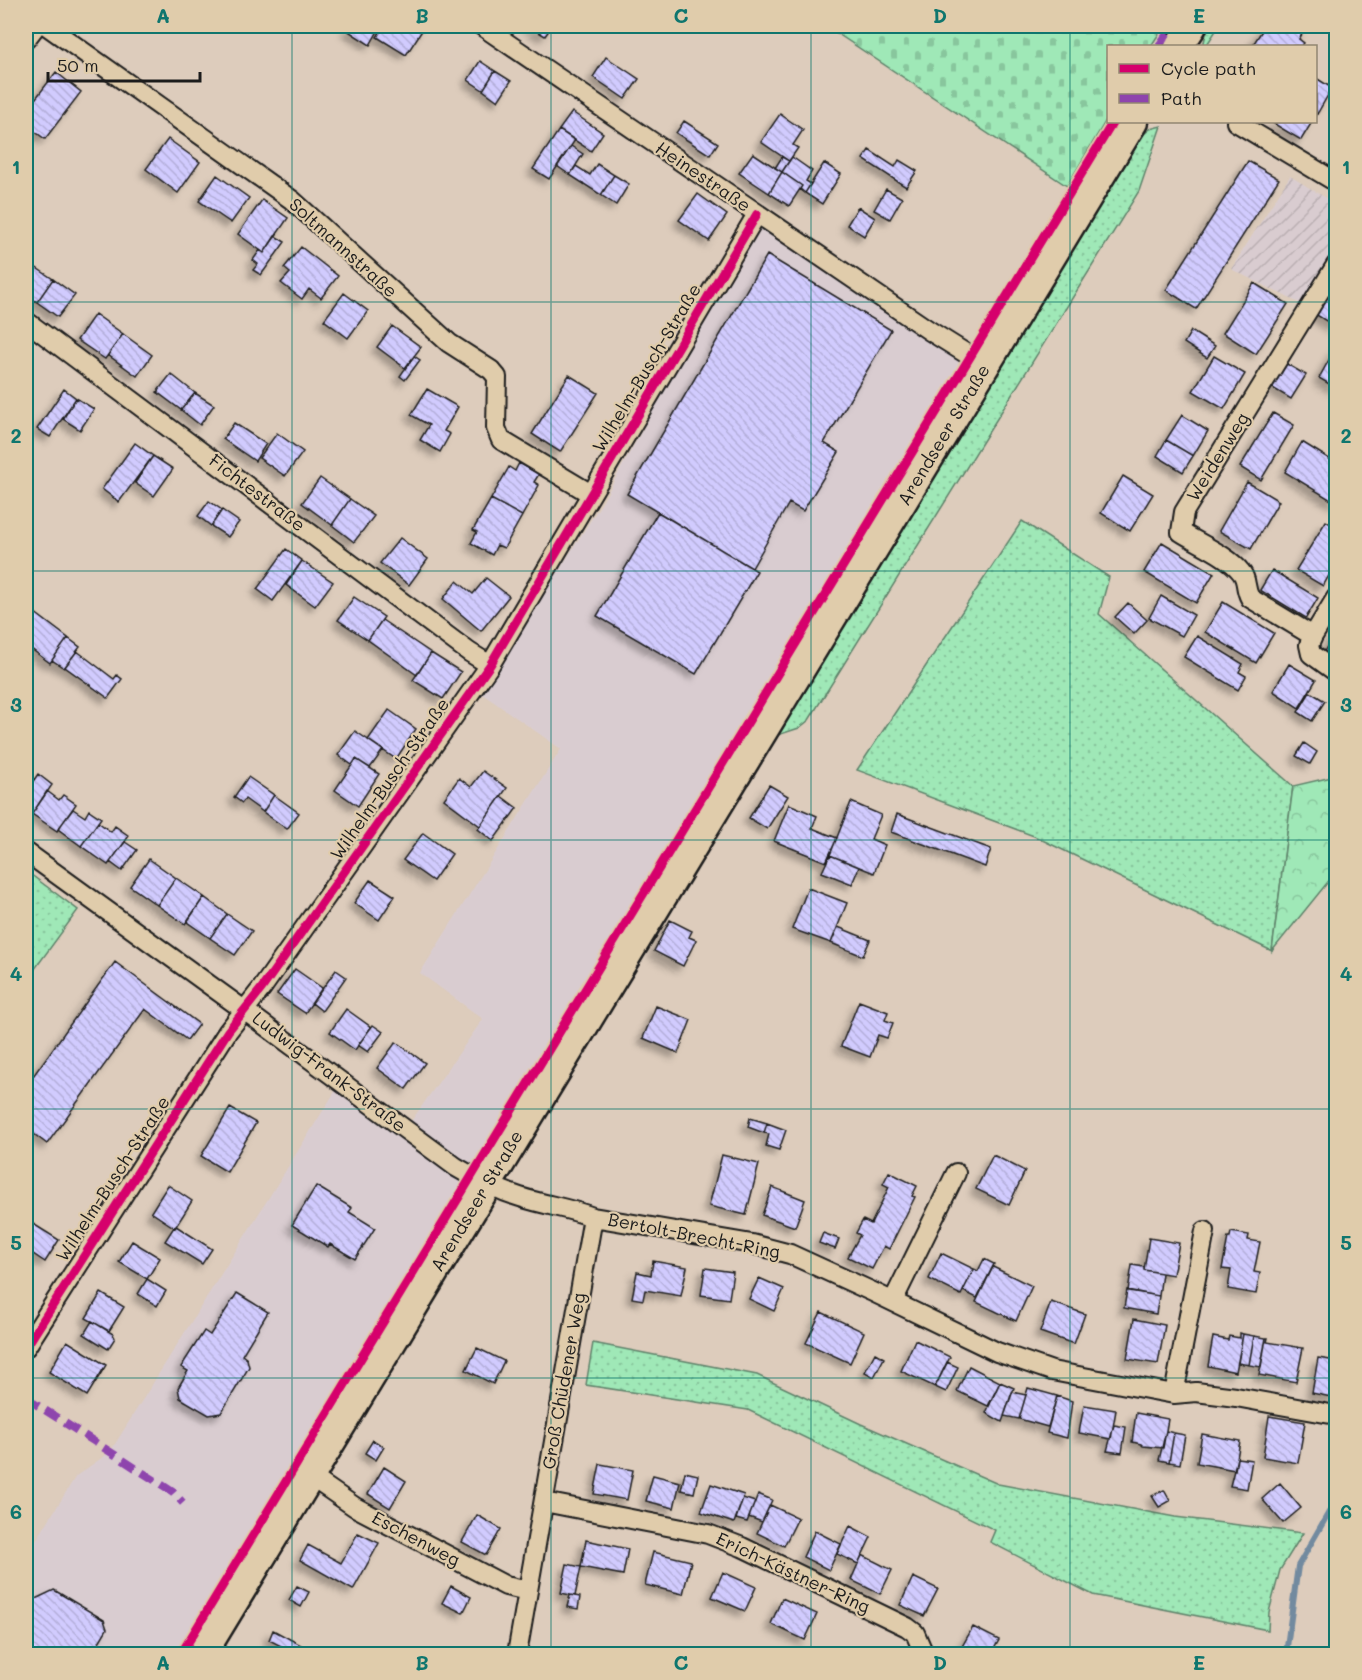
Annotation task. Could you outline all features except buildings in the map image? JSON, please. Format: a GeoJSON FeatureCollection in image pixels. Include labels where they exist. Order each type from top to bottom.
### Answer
{"type":"FeatureCollection","features":[{"type":"Feature","properties":{"kind":"main road"},"geometry":{"type":"LineString","coordinates":[[1180,45],[1192,26]]}},
{"type":"Feature","properties":{"kind":"main road","name":"Arendseer Straße"},"geometry":{"type":"LineString","coordinates":[[202,1654],[1132,123]]}},
{"type":"Feature","properties":{"kind":"street"},"geometry":{"type":"LineString","coordinates":[[26,39],[36,26]]}},
{"type":"Feature","properties":{"kind":"street","name":"Soltmannstraße"},"geometry":{"type":"LineString","coordinates":[[47,26],[292,200],[449,344],[491,370],[496,377],[496,428],[501,440],[591,494]]}},
{"type":"Feature","properties":{"kind":"street","name":"Heinestraße"},"geometry":{"type":"LineString","coordinates":[[482,26],[930,331],[986,366]]}},
{"type":"Feature","properties":{"kind":"street"},"geometry":{"type":"LineString","coordinates":[[1238,123],[1336,182]]}},
{"type":"Feature","properties":{"kind":"street","name":"Wilhelm-Busch-Straße"},"geometry":{"type":"LineString","coordinates":[[26,1347],[228,1030],[453,720],[490,664],[757,214]]}},
{"type":"Feature","properties":{"kind":"street","name":"Weidenweg"},"geometry":{"type":"LineString","coordinates":[[1313,636],[1251,598],[1245,589],[1242,572],[1234,564],[1181,532],[1184,512],[1336,265]]}},
{"type":"Feature","properties":{"kind":"street","name":"Fichtestraße"},"geometry":{"type":"LineString","coordinates":[[26,321],[469,651],[490,664]]}},
{"type":"Feature","properties":{"kind":"street"},"geometry":{"type":"LineString","coordinates":[[1336,598],[1309,645],[1311,654],[1336,672]]}},
{"type":"Feature","properties":{"kind":"street","name":"Ludwig-Frank-Straße"},"geometry":{"type":"LineString","coordinates":[[26,852],[451,1164],[488,1184]]}},
{"type":"Feature","properties":{"kind":"street"},"geometry":{"type":"LineString","coordinates":[[893,1301],[956,1173]]}},
{"type":"Feature","properties":{"kind":"street"},"geometry":{"type":"LineString","coordinates":[[488,1184],[520,1197],[572,1209],[593,1217]]}},
{"type":"Feature","properties":{"kind":"street","name":"Bertolt-Brecht-Ring"},"geometry":{"type":"LineString","coordinates":[[593,1217],[774,1249],[805,1260],[981,1345],[1052,1371],[1090,1380],[1174,1394],[1196,1392],[1236,1397],[1336,1415]]}},
{"type":"Feature","properties":{"kind":"street","name":"Groß Chüdener Weg"},"geometry":{"type":"LineString","coordinates":[[517,1654],[593,1217]]}},
{"type":"Feature","properties":{"kind":"street"},"geometry":{"type":"LineString","coordinates":[[1174,1394],[1205,1231]]}},
{"type":"Feature","properties":{"kind":"street","name":"Eschenweg"},"geometry":{"type":"LineString","coordinates":[[310,1476],[355,1507],[476,1571],[506,1586],[528,1591]]}},
{"type":"Feature","properties":{"kind":"street","name":"Erich-Kästner-Ring"},"geometry":{"type":"LineString","coordinates":[[544,1502],[708,1534],[742,1547],[907,1627],[915,1633],[921,1653]]}},
{"type":"Feature","properties":{"kind":"shaded area"},"geometry":{"type":"Polygon","coordinates":[[[1290,176],[1336,204],[1336,248],[1301,304],[1231,269],[1290,176]]]}},
{"type":"Feature","properties":{"kind":"shaded area"},"geometry":{"type":"Polygon","coordinates":[[[759,218],[963,356],[176,1654],[26,1654],[26,1557],[76,1476],[110,1452],[336,1090],[400,1137],[483,1019],[420,973],[561,749],[481,693],[603,501],[759,218]]]}},
{"type":"Feature","properties":{"kind":"green space"},"geometry":{"type":"Polygon","coordinates":[[[826,26],[1164,26],[1152,45],[1107,45],[1107,119],[1067,186],[826,26]]]}},
{"type":"Feature","properties":{"kind":"green space"},"geometry":{"type":"Polygon","coordinates":[[[1208,26],[1219,26],[1207,45],[1203,45],[1208,26]]]}},
{"type":"Feature","properties":{"kind":"green space"},"geometry":{"type":"Polygon","coordinates":[[[1161,126],[1139,191],[809,720],[799,728],[775,736],[1131,145],[1150,129],[1161,126]]]}},
{"type":"Feature","properties":{"kind":"green space"},"geometry":{"type":"Polygon","coordinates":[[[1022,521],[1109,577],[1099,614],[1293,786],[1272,951],[1034,836],[857,770],[1022,521]]]}},
{"type":"Feature","properties":{"kind":"green space"},"geometry":{"type":"Polygon","coordinates":[[[1336,776],[1336,872],[1272,951],[1293,786],[1336,776]]]}},
{"type":"Feature","properties":{"kind":"green space"},"geometry":{"type":"Polygon","coordinates":[[[26,871],[78,910],[26,981],[26,871]]]}},
{"type":"Feature","properties":{"kind":"green space"},"geometry":{"type":"Polygon","coordinates":[[[593,1343],[757,1375],[998,1484],[1175,1517],[1303,1533],[1280,1570],[1269,1612],[1268,1630],[1093,1595],[990,1542],[995,1530],[748,1410],[586,1385],[593,1343]]]}},
{"type":"Feature","properties":{"kind":"waterway"},"geometry":{"type":"LineString","coordinates":[[1286,1654],[1298,1566],[1336,1500]]}},
{"type":"Feature","properties":{"kind":"marked path"},"geometry":{"type":"LineString","coordinates":[[1160,45],[1172,26]]}},
{"type":"Feature","properties":{"kind":"marked path"},"geometry":{"type":"LineString","coordinates":[[26,1398],[173,1492],[183,1503]]}},
{"type":"Feature","properties":{"kind":"cycle path"},"geometry":{"type":"LineString","coordinates":[[181,1654],[1112,123]]}},
{"type":"Feature","properties":{"kind":"cycle path"},"geometry":{"type":"LineString","coordinates":[[26,1347],[228,1031],[262,988],[490,665],[757,214]]}}]}
